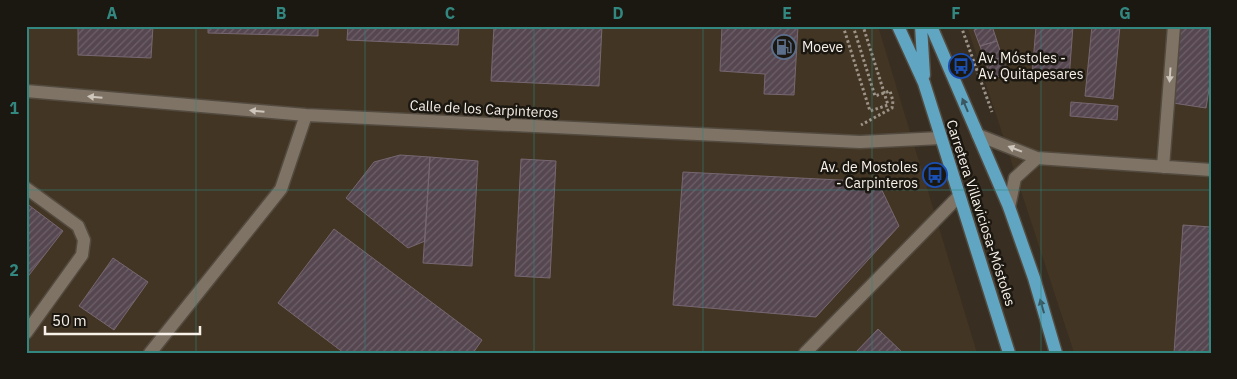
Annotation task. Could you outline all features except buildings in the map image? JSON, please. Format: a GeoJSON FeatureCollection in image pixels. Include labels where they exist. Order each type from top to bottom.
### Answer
{"type":"FeatureCollection","features":[{"type":"Feature","properties":{"kind":"main road"},"geometry":{"type":"LineString","coordinates":[[898,26],[924,83]]}},
{"type":"Feature","properties":{"kind":"main road"},"geometry":{"type":"LineString","coordinates":[[921,26],[924,83]]}},
{"type":"Feature","properties":{"kind":"main road"},"geometry":{"type":"LineString","coordinates":[[931,26],[1009,207],[1034,278],[1056,353]]}},
{"type":"Feature","properties":{"kind":"main road","name":"Carretera Villaviciosa-Móstoles"},"geometry":{"type":"LineString","coordinates":[[924,83],[1009,353]]}},
{"type":"Feature","properties":{"kind":"street"},"geometry":{"type":"LineString","coordinates":[[1163,167],[1174,26]]}},
{"type":"Feature","properties":{"kind":"street","name":"Calle de los Carpinteros"},"geometry":{"type":"LineString","coordinates":[[26,92],[306,115],[860,142],[941,138]]}},
{"type":"Feature","properties":{"kind":"street"},"geometry":{"type":"LineString","coordinates":[[150,353],[281,189],[306,115]]}},
{"type":"Feature","properties":{"kind":"street"},"geometry":{"type":"LineString","coordinates":[[978,135],[1037,158],[1211,170]]}},
{"type":"Feature","properties":{"kind":"street"},"geometry":{"type":"LineString","coordinates":[[1009,207],[1015,178],[1037,158]]}},
{"type":"Feature","properties":{"kind":"street"},"geometry":{"type":"LineString","coordinates":[[26,188],[78,226],[84,240],[82,256],[26,333]]}},
{"type":"Feature","properties":{"kind":"street"},"geometry":{"type":"LineString","coordinates":[[804,353],[959,196]]}},
{"type":"Feature","properties":{"kind":"path"},"geometry":{"type":"LineString","coordinates":[[843,26],[870,111],[888,105],[863,26]]}},
{"type":"Feature","properties":{"kind":"path"},"geometry":{"type":"LineString","coordinates":[[853,26],[875,96],[890,91],[893,100],[892,108],[862,124],[860,142]]}},
{"type":"Feature","properties":{"kind":"path"},"geometry":{"type":"LineString","coordinates":[[961,26],[992,112]]}},
{"type":"Feature","properties":{"kind":"shaded area"},"geometry":{"type":"Polygon","coordinates":[[[26,26],[878,26],[977,353],[26,353],[26,26]]]}},
{"type":"Feature","properties":{"kind":"shaded area"},"geometry":{"type":"Polygon","coordinates":[[[967,26],[1211,26],[1211,353],[1074,353],[967,26]]]}},
{"type":"Feature","properties":{"kind":"place","name":"Moeve"},"geometry":{"type":"Point","coordinates":[784,47]}},
{"type":"Feature","properties":{"kind":"place","name":"Av. Móstoles - Av. Quitapesares"},"geometry":{"type":"Point","coordinates":[961,66]}},
{"type":"Feature","properties":{"kind":"place","name":"Av. de Mostoles - Carpinteros"},"geometry":{"type":"Point","coordinates":[935,175]}}]}
